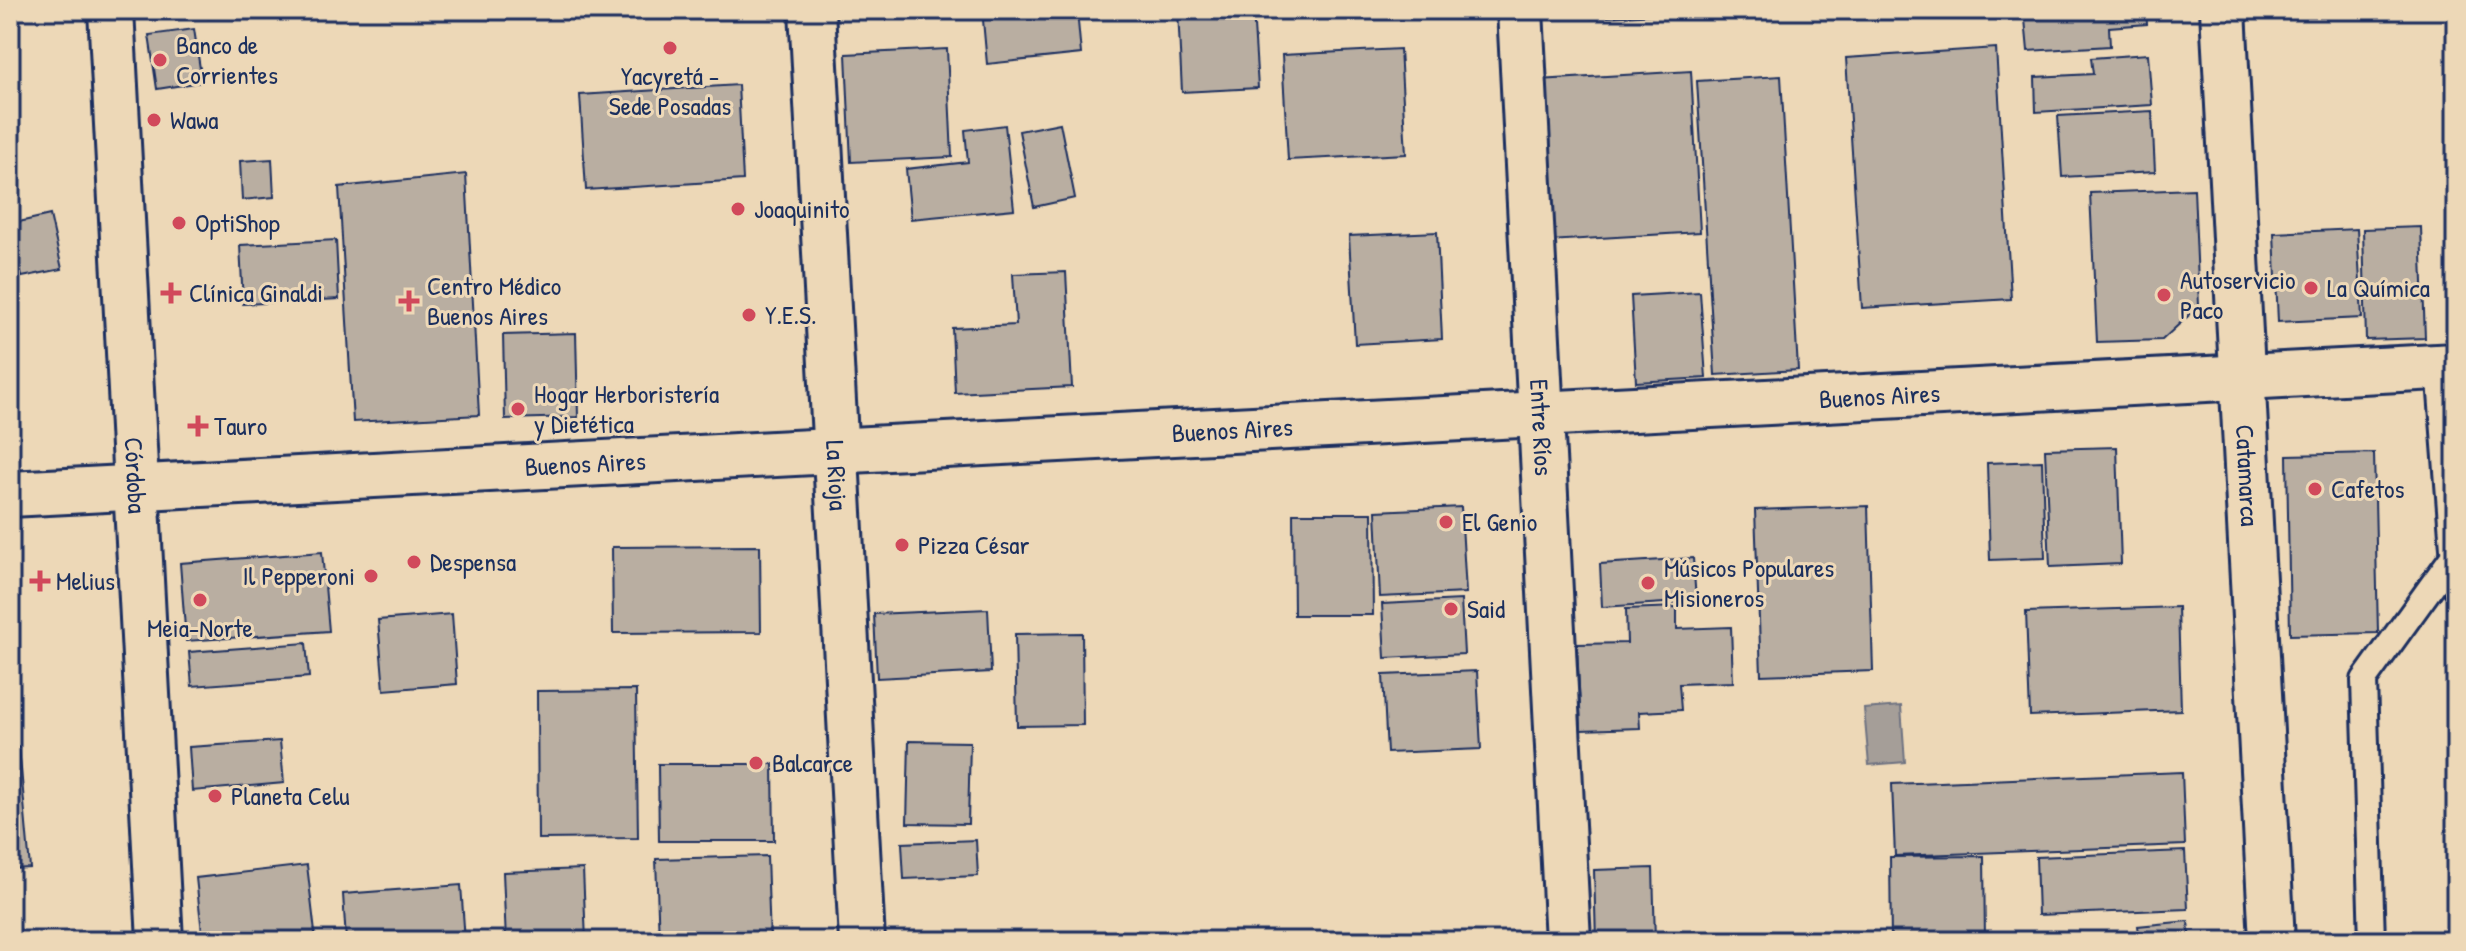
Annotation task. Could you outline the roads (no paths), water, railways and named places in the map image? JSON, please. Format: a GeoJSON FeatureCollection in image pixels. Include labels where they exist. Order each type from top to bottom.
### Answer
{"type":"FeatureCollection","features":[{"type":"Feature","properties":{"kind":"street","name":"Córdoba"},"geometry":{"type":"LineString","coordinates":[[111,10],[160,941]]}},
{"type":"Feature","properties":{"kind":"street","name":"La Rioja"},"geometry":{"type":"LineString","coordinates":[[812,10],[862,941]]}},
{"type":"Feature","properties":{"kind":"street","name":"Entre Ríos"},"geometry":{"type":"LineString","coordinates":[[1520,10],[1568,941]]}},
{"type":"Feature","properties":{"kind":"street","name":"Catamarca"},"geometry":{"type":"LineString","coordinates":[[2223,10],[2272,941]]}},
{"type":"Feature","properties":{"kind":"street","name":"Buenos Aires"},"geometry":{"type":"LineString","coordinates":[[10,494],[2448,366]]}},
{"type":"Feature","properties":{"kind":"lane"},"geometry":{"type":"LineString","coordinates":[[2448,366],[2456,587]]}},
{"type":"Feature","properties":{"kind":"lane"},"geometry":{"type":"LineString","coordinates":[[2372,941],[2364,680],[2454,555]]}},
{"type":"Feature","properties":{"kind":"place","name":"Yacyretá - Sede Posadas"},"geometry":{"type":"Point","coordinates":[670,48]}},
{"type":"Feature","properties":{"kind":"place","name":"Banco de Corrientes"},"geometry":{"type":"Point","coordinates":[160,60]}},
{"type":"Feature","properties":{"kind":"place","name":"Wawa"},"geometry":{"type":"Point","coordinates":[154,120]}},
{"type":"Feature","properties":{"kind":"place","name":"Joaquinito"},"geometry":{"type":"Point","coordinates":[738,209]}},
{"type":"Feature","properties":{"kind":"place","name":"OptiShop"},"geometry":{"type":"Point","coordinates":[179,223]}},
{"type":"Feature","properties":{"kind":"place","name":"La Química"},"geometry":{"type":"Point","coordinates":[2311,288]}},
{"type":"Feature","properties":{"kind":"place","name":"Clínica Ginaldi"},"geometry":{"type":"Point","coordinates":[171,293]}},
{"type":"Feature","properties":{"kind":"place","name":"Autoservicio Paco"},"geometry":{"type":"Point","coordinates":[2164,295]}},
{"type":"Feature","properties":{"kind":"place","name":"Centro Médico Buenos Aires"},"geometry":{"type":"Point","coordinates":[409,301]}},
{"type":"Feature","properties":{"kind":"place","name":"Y.E.S."},"geometry":{"type":"Point","coordinates":[749,315]}},
{"type":"Feature","properties":{"kind":"place","name":"Hogar Herboristería y Dietética"},"geometry":{"type":"Point","coordinates":[518,409]}},
{"type":"Feature","properties":{"kind":"place","name":"Tauro"},"geometry":{"type":"Point","coordinates":[198,426]}},
{"type":"Feature","properties":{"kind":"place","name":"Cafetos"},"geometry":{"type":"Point","coordinates":[2315,489]}},
{"type":"Feature","properties":{"kind":"place","name":"El Genio"},"geometry":{"type":"Point","coordinates":[1446,522]}},
{"type":"Feature","properties":{"kind":"place","name":"Pizza César"},"geometry":{"type":"Point","coordinates":[902,545]}},
{"type":"Feature","properties":{"kind":"place","name":"Despensa"},"geometry":{"type":"Point","coordinates":[414,562]}},
{"type":"Feature","properties":{"kind":"place","name":"Il Pepperoni"},"geometry":{"type":"Point","coordinates":[371,576]}},
{"type":"Feature","properties":{"kind":"place","name":"Melius"},"geometry":{"type":"Point","coordinates":[40,581]}},
{"type":"Feature","properties":{"kind":"place","name":"Músicos Populares Misioneros"},"geometry":{"type":"Point","coordinates":[1648,583]}},
{"type":"Feature","properties":{"kind":"place","name":"Meia-Norte"},"geometry":{"type":"Point","coordinates":[200,600]}},
{"type":"Feature","properties":{"kind":"place","name":"Said"},"geometry":{"type":"Point","coordinates":[1451,609]}},
{"type":"Feature","properties":{"kind":"place","name":"Balcarce"},"geometry":{"type":"Point","coordinates":[756,763]}},
{"type":"Feature","properties":{"kind":"place","name":"Planeta Celu"},"geometry":{"type":"Point","coordinates":[215,796]}}]}
